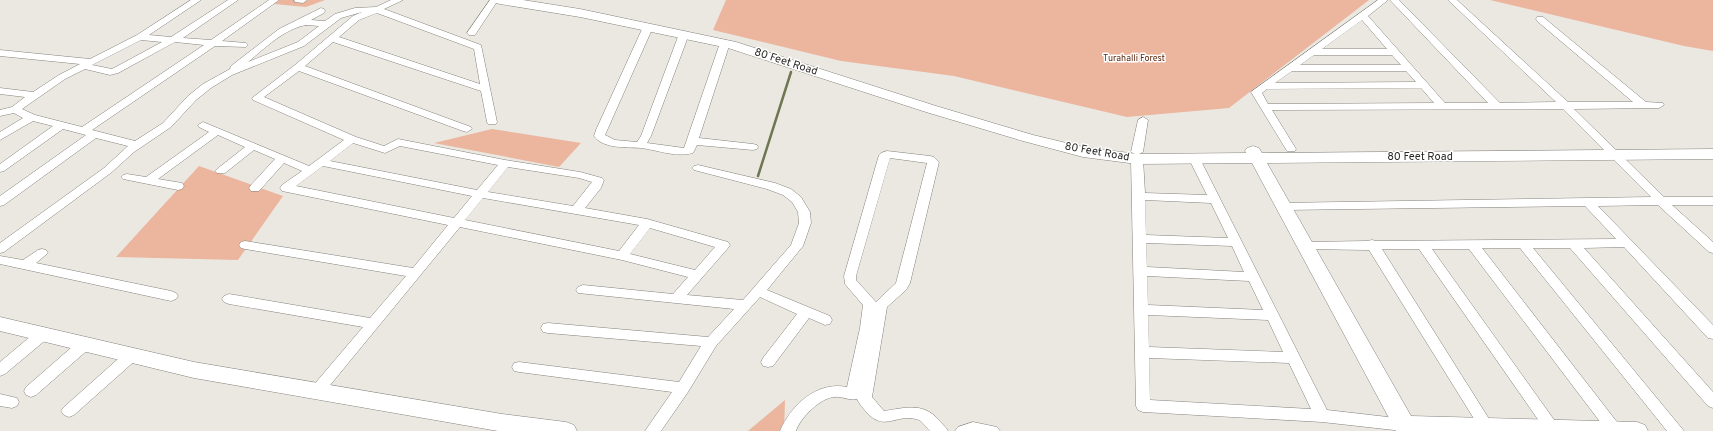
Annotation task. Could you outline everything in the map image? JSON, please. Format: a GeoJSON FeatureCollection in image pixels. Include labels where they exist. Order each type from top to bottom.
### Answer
{"type":"FeatureCollection","features":[{"type":"Feature","properties":{"kind":"main road","name":"80 Feet Road"},"geometry":{"type":"LineString","coordinates":[[500,0],[580,13],[725,43],[931,109],[1073,144],[1137,155],[1195,159],[1291,150],[1611,151],[1713,154]]}},
{"type":"Feature","properties":{"kind":"main road","name":"80 Feet Road"},"geometry":{"type":"LineString","coordinates":[[517,0],[583,11],[734,42],[985,123]]}},
{"type":"Feature","properties":{"kind":"main road","name":"80 Feet Road"},"geometry":{"type":"LineString","coordinates":[[1137,155],[1611,151],[1713,146]]}},
{"type":"Feature","properties":{"kind":"main road"},"geometry":{"type":"LineString","coordinates":[[1255,154],[1406,428],[1486,426],[1637,431]]}},
{"type":"Feature","properties":{"kind":"main road"},"geometry":{"type":"LineString","coordinates":[[0,324],[194,370],[502,423],[566,431]]}},
{"type":"Feature","properties":{"kind":"street"},"geometry":{"type":"LineString","coordinates":[[0,113],[16,109],[19,105],[83,63],[140,37],[197,0]]}},
{"type":"Feature","properties":{"kind":"street"},"geometry":{"type":"LineString","coordinates":[[0,53],[83,63],[110,72],[115,71],[174,39],[234,0]]}},
{"type":"Feature","properties":{"kind":"street"},"geometry":{"type":"LineString","coordinates":[[0,202],[89,132],[275,0]]}},
{"type":"Feature","properties":{"kind":"street"},"geometry":{"type":"LineString","coordinates":[[298,0],[303,0]]}},
{"type":"Feature","properties":{"kind":"street"},"geometry":{"type":"LineString","coordinates":[[399,0],[356,18],[257,98],[352,139],[385,150],[398,142],[505,163],[580,175],[598,180],[597,185],[576,211]]}},
{"type":"Feature","properties":{"kind":"street"},"geometry":{"type":"LineString","coordinates":[[472,33],[494,0]]}},
{"type":"Feature","properties":{"kind":"street"},"geometry":{"type":"LineString","coordinates":[[1291,150],[1256,92],[1384,0]]}},
{"type":"Feature","properties":{"kind":"street"},"geometry":{"type":"LineString","coordinates":[[1394,0],[1496,105]]}},
{"type":"Feature","properties":{"kind":"street"},"geometry":{"type":"LineString","coordinates":[[1452,0],[1565,105],[1713,249]]}},
{"type":"Feature","properties":{"kind":"street"},"geometry":{"type":"LineString","coordinates":[[0,249],[108,170],[136,145],[171,121],[198,92],[229,73],[301,44],[338,16],[351,12],[375,9],[478,47],[484,89],[492,122]]}},
{"type":"Feature","properties":{"kind":"street"},"geometry":{"type":"LineString","coordinates":[[229,73],[245,58],[282,31],[321,10]]}},
{"type":"Feature","properties":{"kind":"street"},"geometry":{"type":"LineString","coordinates":[[1363,16],[1442,106]]}},
{"type":"Feature","properties":{"kind":"street"},"geometry":{"type":"LineString","coordinates":[[1540,19],[1643,105]]}},
{"type":"Feature","properties":{"kind":"street"},"geometry":{"type":"LineString","coordinates":[[298,23],[306,22],[327,24]]}},
{"type":"Feature","properties":{"kind":"street"},"geometry":{"type":"LineString","coordinates":[[648,27],[599,136],[603,140],[682,152],[689,151],[725,43]]}},
{"type":"Feature","properties":{"kind":"street"},"geometry":{"type":"LineString","coordinates":[[640,145],[646,136],[684,34]]}},
{"type":"Feature","properties":{"kind":"street"},"geometry":{"type":"LineString","coordinates":[[140,37],[243,45]]}},
{"type":"Feature","properties":{"kind":"street"},"geometry":{"type":"LineString","coordinates":[[331,38],[484,89]]}},
{"type":"Feature","properties":{"kind":"street"},"geometry":{"type":"LineString","coordinates":[[1311,52],[1395,52]]}},
{"type":"Feature","properties":{"kind":"street"},"geometry":{"type":"LineString","coordinates":[[298,66],[467,129]]}},
{"type":"Feature","properties":{"kind":"street"},"geometry":{"type":"LineString","coordinates":[[1289,68],[1409,68]]}},
{"type":"Feature","properties":{"kind":"street"},"geometry":{"type":"LineString","coordinates":[[1265,86],[1423,85]]}},
{"type":"Feature","properties":{"kind":"street"},"geometry":{"type":"LineString","coordinates":[[0,91],[36,95]]}},
{"type":"Feature","properties":{"kind":"street"},"geometry":{"type":"LineString","coordinates":[[1264,107],[1659,105]]}},
{"type":"Feature","properties":{"kind":"street"},"geometry":{"type":"LineString","coordinates":[[16,109],[20,114],[136,145]]}},
{"type":"Feature","properties":{"kind":"street"},"geometry":{"type":"LineString","coordinates":[[0,137],[31,117]]}},
{"type":"Feature","properties":{"kind":"street"},"geometry":{"type":"LineString","coordinates":[[1143,120],[1137,155],[1143,406],[1322,416],[1406,428]]}},
{"type":"Feature","properties":{"kind":"street"},"geometry":{"type":"LineString","coordinates":[[203,125],[310,170]]}},
{"type":"Feature","properties":{"kind":"street"},"geometry":{"type":"LineString","coordinates":[[0,169],[62,126]]}},
{"type":"Feature","properties":{"kind":"street"},"geometry":{"type":"LineString","coordinates":[[148,181],[218,131]]}},
{"type":"Feature","properties":{"kind":"street"},"geometry":{"type":"LineString","coordinates":[[352,139],[286,188],[456,224],[622,256],[697,275]]}},
{"type":"Feature","properties":{"kind":"street"},"geometry":{"type":"LineString","coordinates":[[692,141],[753,147]]}},
{"type":"Feature","properties":{"kind":"street"},"geometry":{"type":"LineString","coordinates":[[220,171],[253,146]]}},
{"type":"Feature","properties":{"kind":"street"},"geometry":{"type":"LineString","coordinates":[[788,431],[790,424],[810,402],[818,397],[835,391],[853,394],[861,380],[873,325],[881,305],[901,287],[903,283],[933,162],[930,159],[885,155],[850,276],[850,281],[870,304],[873,325]]}},
{"type":"Feature","properties":{"kind":"street"},"geometry":{"type":"LineString","coordinates":[[255,188],[282,158]]}},
{"type":"Feature","properties":{"kind":"street"},"geometry":{"type":"LineString","coordinates":[[1195,159],[1322,416]]}},
{"type":"Feature","properties":{"kind":"street"},"geometry":{"type":"LineString","coordinates":[[320,162],[480,194],[647,223],[724,245],[676,299]]}},
{"type":"Feature","properties":{"kind":"street"},"geometry":{"type":"LineString","coordinates":[[317,391],[416,273],[505,163]]}},
{"type":"Feature","properties":{"kind":"street"},"geometry":{"type":"LineString","coordinates":[[653,431],[683,388],[711,342],[758,292],[797,246],[805,223],[804,212],[797,200],[786,192],[771,186],[698,168]]}},
{"type":"Feature","properties":{"kind":"street"},"geometry":{"type":"LineString","coordinates":[[127,178],[178,186]]}},
{"type":"Feature","properties":{"kind":"street"},"geometry":{"type":"LineString","coordinates":[[1139,196],[1214,199]]}},
{"type":"Feature","properties":{"kind":"street"},"geometry":{"type":"LineString","coordinates":[[1283,206],[1662,201],[1713,202]]}},
{"type":"Feature","properties":{"kind":"street"},"geometry":{"type":"LineString","coordinates":[[1588,202],[1713,334]]}},
{"type":"Feature","properties":{"kind":"street"},"geometry":{"type":"LineString","coordinates":[[622,256],[647,223]]}},
{"type":"Feature","properties":{"kind":"street"},"geometry":{"type":"LineString","coordinates":[[1140,239],[1236,242]]}},
{"type":"Feature","properties":{"kind":"street"},"geometry":{"type":"LineString","coordinates":[[1573,243],[1713,402]]}},
{"type":"Feature","properties":{"kind":"street"},"geometry":{"type":"LineString","coordinates":[[1306,246],[1372,244],[1626,243]]}},
{"type":"Feature","properties":{"kind":"street"},"geometry":{"type":"LineString","coordinates":[[1372,244],[1486,426]]}},
{"type":"Feature","properties":{"kind":"street"},"geometry":{"type":"LineString","coordinates":[[1422,244],[1552,428]]}},
{"type":"Feature","properties":{"kind":"street"},"geometry":{"type":"LineString","coordinates":[[1472,244],[1615,430]]}},
{"type":"Feature","properties":{"kind":"street"},"geometry":{"type":"LineString","coordinates":[[1523,244],[1676,431]]}},
{"type":"Feature","properties":{"kind":"street"},"geometry":{"type":"LineString","coordinates":[[245,245],[416,273]]}},
{"type":"Feature","properties":{"kind":"street"},"geometry":{"type":"LineString","coordinates":[[24,266],[42,253]]}},
{"type":"Feature","properties":{"kind":"street"},"geometry":{"type":"LineString","coordinates":[[0,260],[172,296]]}},
{"type":"Feature","properties":{"kind":"street"},"geometry":{"type":"LineString","coordinates":[[1140,272],[1253,277]]}},
{"type":"Feature","properties":{"kind":"street"},"geometry":{"type":"LineString","coordinates":[[583,290],[746,305]]}},
{"type":"Feature","properties":{"kind":"street"},"geometry":{"type":"LineString","coordinates":[[758,292],[825,320]]}},
{"type":"Feature","properties":{"kind":"street"},"geometry":{"type":"LineString","coordinates":[[230,298],[373,324]]}},
{"type":"Feature","properties":{"kind":"street"},"geometry":{"type":"LineString","coordinates":[[1141,310],[1272,315]]}},
{"type":"Feature","properties":{"kind":"street"},"geometry":{"type":"LineString","coordinates":[[768,362],[806,312]]}},
{"type":"Feature","properties":{"kind":"street"},"geometry":{"type":"LineString","coordinates":[[548,328],[711,342]]}},
{"type":"Feature","properties":{"kind":"street"},"geometry":{"type":"LineString","coordinates":[[0,370],[43,334]]}},
{"type":"Feature","properties":{"kind":"street"},"geometry":{"type":"LineString","coordinates":[[32,391],[85,344]]}},
{"type":"Feature","properties":{"kind":"street"},"geometry":{"type":"LineString","coordinates":[[1142,352],[1293,358]]}},
{"type":"Feature","properties":{"kind":"street"},"geometry":{"type":"LineString","coordinates":[[69,411],[132,355]]}},
{"type":"Feature","properties":{"kind":"street"},"geometry":{"type":"LineString","coordinates":[[518,366],[683,388]]}},
{"type":"Feature","properties":{"kind":"street"},"geometry":{"type":"LineString","coordinates":[[861,380],[864,399],[882,417],[905,413],[916,413],[926,417],[940,431]]}},
{"type":"Feature","properties":{"kind":"street"},"geometry":{"type":"LineString","coordinates":[[963,431],[973,428],[992,431]]}},
{"type":"Feature","properties":{"kind":"green space"},"geometry":{"type":"Polygon","coordinates":[[[279,0],[325,0],[306,7],[274,4],[279,0]]]}},
{"type":"Feature","properties":{"kind":"green space","name":"Turahalli Forest"},"geometry":{"type":"Polygon","coordinates":[[[726,0],[1369,0],[1229,108],[1127,117],[954,76],[841,61],[713,30],[726,0]]]}},
{"type":"Feature","properties":{"kind":"green space"},"geometry":{"type":"Polygon","coordinates":[[[1490,0],[1713,0],[1713,51],[1684,46],[1490,0]]]}},
{"type":"Feature","properties":{"kind":"green space"},"geometry":{"type":"Polygon","coordinates":[[[492,129],[581,143],[559,167],[434,143],[492,129]]]}},
{"type":"Feature","properties":{"kind":"green space"},"geometry":{"type":"Polygon","coordinates":[[[199,166],[283,196],[238,260],[116,257],[199,166]]]}},
{"type":"Feature","properties":{"kind":"green space"},"geometry":{"type":"Polygon","coordinates":[[[785,400],[784,431],[748,431],[785,400]]]}},
{"type":"Feature","properties":{"kind":"waterway"},"geometry":{"type":"LineString","coordinates":[[758,176],[791,72]]}}]}
